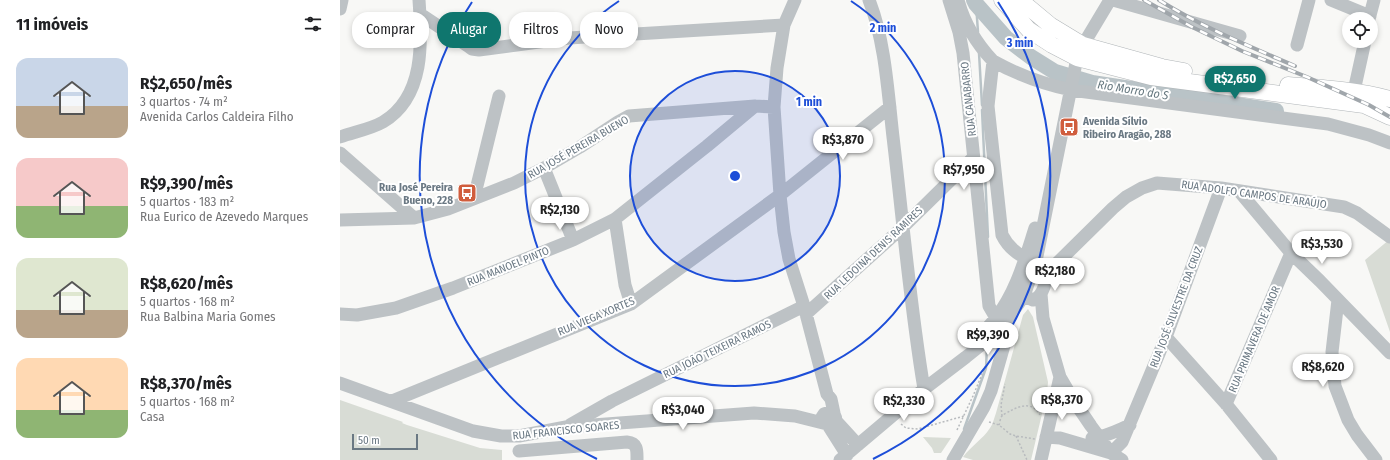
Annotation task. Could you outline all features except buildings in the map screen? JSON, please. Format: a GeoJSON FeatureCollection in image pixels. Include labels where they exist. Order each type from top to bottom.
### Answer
{"type":"FeatureCollection","features":[{"type":"Feature","properties":{"kind":"main road"},"geometry":{"type":"LineString","coordinates":[[1002,0],[1029,30],[1052,45],[1080,52],[1162,67],[1256,81],[1354,91],[1390,99]]}},
{"type":"Feature","properties":{"kind":"main road"},"geometry":{"type":"LineString","coordinates":[[1020,0],[1080,52],[1151,77],[1364,105],[1390,117]]}},
{"type":"Feature","properties":{"kind":"street"},"geometry":{"type":"LineString","coordinates":[[340,9],[342,0]]}},
{"type":"Feature","properties":{"kind":"street"},"geometry":{"type":"LineString","coordinates":[[419,0],[420,12]]}},
{"type":"Feature","properties":{"kind":"street"},"geometry":{"type":"LineString","coordinates":[[795,0],[784,25],[777,68],[774,107],[780,196],[789,259],[832,392],[829,418],[843,457],[924,389],[955,366],[965,352],[1032,297],[1046,281],[1046,274]]}},
{"type":"Feature","properties":{"kind":"street"},"geometry":{"type":"LineString","coordinates":[[869,0],[877,22],[890,107],[916,342],[924,389]]}},
{"type":"Feature","properties":{"kind":"street","name":"RUA CANABARRO"},"geometry":{"type":"LineString","coordinates":[[949,0],[959,32],[963,53],[989,306],[1000,322]]}},
{"type":"Feature","properties":{"kind":"street","name":"RUA CANABARRO"},"geometry":{"type":"LineString","coordinates":[[958,0],[967,24],[982,50],[993,61],[989,113],[1002,235],[1006,243],[1028,263],[1044,268],[1046,274]]}},
{"type":"Feature","properties":{"kind":"street"},"geometry":{"type":"LineString","coordinates":[[953,460],[984,407],[991,391],[1005,342],[1000,322],[1028,263],[1055,164],[1080,52],[1110,0]]}},
{"type":"Feature","properties":{"kind":"street"},"geometry":{"type":"LineString","coordinates":[[1113,0],[1240,36]]}},
{"type":"Feature","properties":{"kind":"street"},"geometry":{"type":"LineString","coordinates":[[1297,45],[1309,0]]}},
{"type":"Feature","properties":{"kind":"street"},"geometry":{"type":"LineString","coordinates":[[1331,0],[1357,12]]}},
{"type":"Feature","properties":{"kind":"street"},"geometry":{"type":"LineString","coordinates":[[1371,12],[1374,0]]}},
{"type":"Feature","properties":{"kind":"street"},"geometry":{"type":"LineString","coordinates":[[429,20],[472,49],[479,50],[569,38],[784,25]]}},
{"type":"Feature","properties":{"kind":"street"},"geometry":{"type":"LineString","coordinates":[[340,137],[381,123],[392,116],[401,107],[409,94],[418,69],[420,48]]}},
{"type":"Feature","properties":{"kind":"street"},"geometry":{"type":"LineString","coordinates":[[963,53],[974,48],[982,50]]}},
{"type":"Feature","properties":{"kind":"street"},"geometry":{"type":"LineString","coordinates":[[1354,91],[1363,48]]}},
{"type":"Feature","properties":{"kind":"street"},"geometry":{"type":"LineString","coordinates":[[993,61],[1022,76],[1048,85],[1071,90],[1328,124],[1369,134],[1390,144]]}},
{"type":"Feature","properties":{"kind":"street"},"geometry":{"type":"LineString","coordinates":[[474,198],[499,96]]}},
{"type":"Feature","properties":{"kind":"street","name":"RUA JOSÉ PEREIRA BUENO"},"geometry":{"type":"LineString","coordinates":[[340,220],[414,218],[448,209],[514,183],[544,168],[629,116],[755,106],[774,107]]}},
{"type":"Feature","properties":{"kind":"street","name":"RUA MANOEL PINTO"},"geometry":{"type":"LineString","coordinates":[[340,314],[357,315],[396,308],[453,288],[573,240],[615,219],[755,106]]}},
{"type":"Feature","properties":{"kind":"street","name":"RUA VIEGA XORTES"},"geometry":{"type":"LineString","coordinates":[[392,401],[631,304],[780,196],[890,107]]}},
{"type":"Feature","properties":{"kind":"street"},"geometry":{"type":"LineString","coordinates":[[340,153],[414,218]]}},
{"type":"Feature","properties":{"kind":"street","name":"RUA LEDOINA DENIS RAMIRES"},"geometry":{"type":"LineString","coordinates":[[805,310],[903,226],[973,158]]}},
{"type":"Feature","properties":{"kind":"street"},"geometry":{"type":"LineString","coordinates":[[544,168],[573,240]]}},
{"type":"Feature","properties":{"kind":"street","name":"RUA ADOLFO CAMPOS DE ARAÚJO"},"geometry":{"type":"LineString","coordinates":[[1046,274],[1126,197],[1142,188],[1157,183],[1221,188],[1344,207],[1357,212],[1390,237]]}},
{"type":"Feature","properties":{"kind":"street","name":"RUA JOSÉ SILVESTRE DA CRUZ"},"geometry":{"type":"LineString","coordinates":[[1117,456],[1166,337],[1221,188]]}},
{"type":"Feature","properties":{"kind":"street"},"geometry":{"type":"LineString","coordinates":[[1239,191],[1291,253],[1390,353]]}},
{"type":"Feature","properties":{"kind":"street"},"geometry":{"type":"LineString","coordinates":[[615,219],[625,285],[631,304]]}},
{"type":"Feature","properties":{"kind":"street","name":"RUA PRIMAVERA DE AMOR"},"geometry":{"type":"LineString","coordinates":[[1226,404],[1291,253]]}},
{"type":"Feature","properties":{"kind":"street"},"geometry":{"type":"LineString","coordinates":[[1028,263],[1032,297],[1042,318],[1060,377],[1074,401],[1100,438],[1117,456]]}},
{"type":"Feature","properties":{"kind":"street"},"geometry":{"type":"LineString","coordinates":[[1338,300],[1332,352],[1335,386],[1348,420],[1357,436],[1376,460]]}},
{"type":"Feature","properties":{"kind":"street","name":"RUA JOÃO TEIXEIRA RAMOS"},"geometry":{"type":"LineString","coordinates":[[566,427],[612,401],[805,310]]}},
{"type":"Feature","properties":{"kind":"street"},"geometry":{"type":"LineString","coordinates":[[1166,337],[1226,404],[1271,460]]}},
{"type":"Feature","properties":{"kind":"street"},"geometry":{"type":"LineString","coordinates":[[1041,460],[1060,377]]}},
{"type":"Feature","properties":{"kind":"street","name":"RUA FRANCISCO SOARES"},"geometry":{"type":"LineString","coordinates":[[340,383],[473,431],[501,436],[519,436],[566,427],[754,413],[800,418],[829,418]]}},
{"type":"Feature","properties":{"kind":"street"},"geometry":{"type":"LineString","coordinates":[[829,418],[858,445]]}},
{"type":"Feature","properties":{"kind":"street"},"geometry":{"type":"LineString","coordinates":[[1075,442],[1100,438],[1130,425]]}},
{"type":"Feature","properties":{"kind":"street"},"geometry":{"type":"LineString","coordinates":[[519,436],[518,456],[627,442],[634,443],[637,448],[637,460]]}},
{"type":"Feature","properties":{"kind":"street"},"geometry":{"type":"LineString","coordinates":[[1046,437],[1060,438],[1075,442],[1117,456]]}},
{"type":"Feature","properties":{"kind":"path"},"geometry":{"type":"LineString","coordinates":[[956,432],[985,367],[989,363]]}},
{"type":"Feature","properties":{"kind":"path"},"geometry":{"type":"LineString","coordinates":[[999,425],[1002,416],[1022,406],[1031,406],[1037,409],[1042,418]]}},
{"type":"Feature","properties":{"kind":"path"},"geometry":{"type":"LineString","coordinates":[[899,422],[906,428],[918,429],[964,416]]}},
{"type":"Feature","properties":{"kind":"path"},"geometry":{"type":"LineString","coordinates":[[977,418],[999,425],[1010,434],[1016,436],[1038,440],[1046,437]]}},
{"type":"Feature","properties":{"kind":"path"},"geometry":{"type":"LineString","coordinates":[[1016,436],[1026,460]]}},
{"type":"Feature","properties":{"kind":"shaded area"},"geometry":{"type":"Polygon","coordinates":[[[1390,239],[1390,332],[1365,260],[1390,239]]]}},
{"type":"Feature","properties":{"kind":"shaded area"},"geometry":{"type":"Polygon","coordinates":[[[1028,309],[1033,317],[1048,382],[1047,393],[1031,460],[973,460],[963,457],[984,436],[992,425],[1023,315],[1028,309]]]}},
{"type":"Feature","properties":{"kind":"shaded area"},"geometry":{"type":"Polygon","coordinates":[[[340,400],[403,422],[402,423],[407,425],[480,448],[502,450],[502,460],[340,460],[340,400]]]}},
{"type":"Feature","properties":{"kind":"shaded area"},"geometry":{"type":"Polygon","coordinates":[[[923,437],[951,438],[941,453],[934,453],[923,437]]]}},
{"type":"Feature","properties":{"kind":"waterway","name":"Rio Morro do S"},"geometry":{"type":"LineString","coordinates":[[974,0],[1006,38],[1031,57],[1055,72],[1092,83],[1276,111]]}},
{"type":"Feature","properties":{"kind":"waterway"},"geometry":{"type":"LineString","coordinates":[[976,4],[978,32]]}},
{"type":"Feature","properties":{"kind":"waterway"},"geometry":{"type":"LineString","coordinates":[[979,53],[982,105]]}},
{"type":"Feature","properties":{"kind":"waterway"},"geometry":{"type":"LineString","coordinates":[[982,110],[988,237]]}},
{"type":"Feature","properties":{"kind":"waterway"},"geometry":{"type":"LineString","coordinates":[[964,429],[986,368],[987,346]]}},
{"type":"Feature","properties":{"kind":"railway"},"geometry":{"type":"LineString","coordinates":[[1144,0],[1192,27],[1242,51],[1307,77],[1369,105],[1390,117]]}},
{"type":"Feature","properties":{"kind":"railway"},"geometry":{"type":"LineString","coordinates":[[1159,0],[1209,27],[1295,66]]}},
{"type":"Feature","properties":{"kind":"place","name":"Avenida Sílvio Ribeiro Aragão, 288"},"geometry":{"type":"Point","coordinates":[1069,127]}},
{"type":"Feature","properties":{"kind":"place","name":"Rua José Pereira Bueno, 228"},"geometry":{"type":"Point","coordinates":[467,193]}}]}
